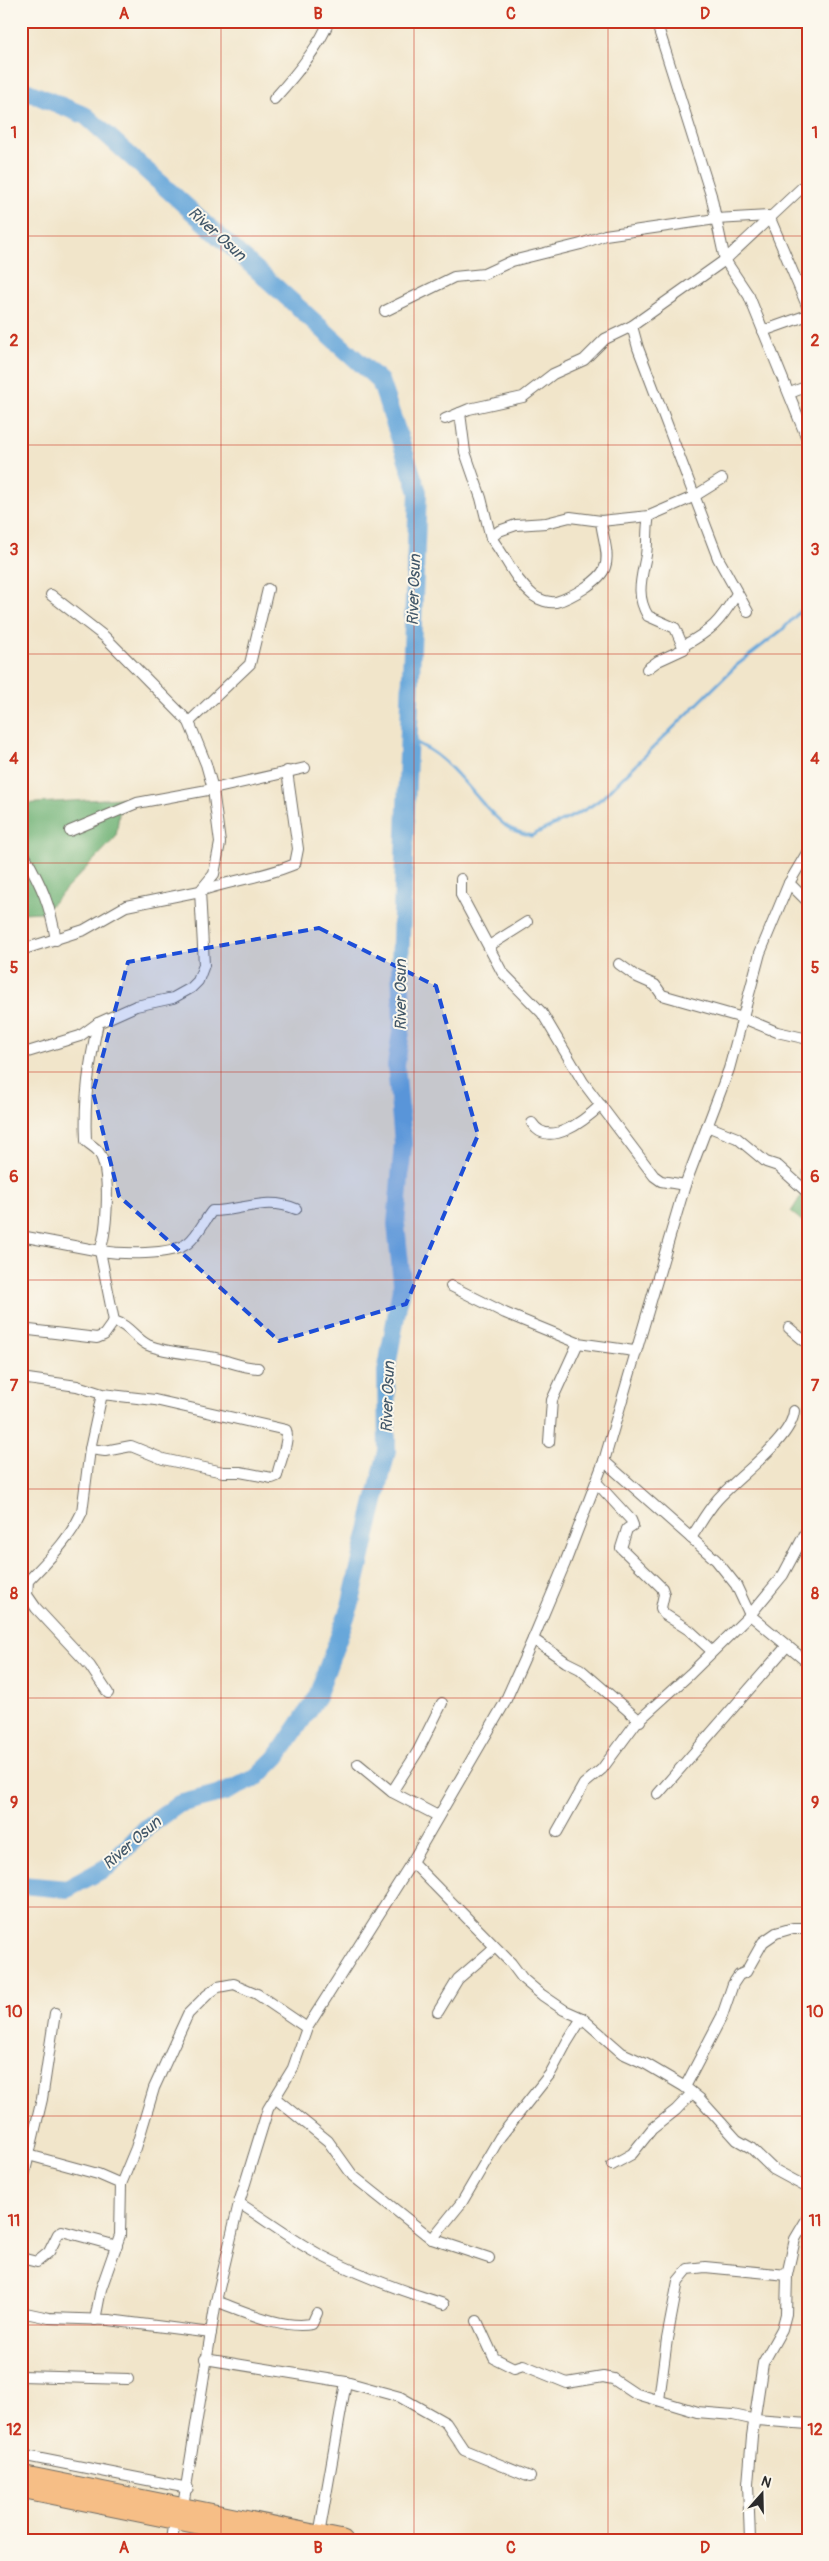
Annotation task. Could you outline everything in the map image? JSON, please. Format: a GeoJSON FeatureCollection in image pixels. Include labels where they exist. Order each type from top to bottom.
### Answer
{"type":"FeatureCollection","features":[{"type":"Feature","properties":{"kind":"highway"},"geometry":{"type":"LineString","coordinates":[[21,2475],[179,2513],[276,2540]]}},
{"type":"Feature","properties":{"kind":"highway"},"geometry":{"type":"LineString","coordinates":[[21,2488],[343,2540]]}},
{"type":"Feature","properties":{"kind":"street"},"geometry":{"type":"LineString","coordinates":[[274,99],[292,78],[325,32],[329,21]]}},
{"type":"Feature","properties":{"kind":"street"},"geometry":{"type":"LineString","coordinates":[[656,21],[711,195],[725,260],[749,296],[808,441]]}},
{"type":"Feature","properties":{"kind":"street"},"geometry":{"type":"LineString","coordinates":[[445,419],[460,412],[523,397],[553,374],[584,360],[605,339],[632,326],[725,260],[750,238],[769,216],[808,182]]}},
{"type":"Feature","properties":{"kind":"street"},"geometry":{"type":"LineString","coordinates":[[384,311],[454,278],[484,274],[512,261],[548,250],[581,244],[605,235],[716,219],[769,216]]}},
{"type":"Feature","properties":{"kind":"street"},"geometry":{"type":"LineString","coordinates":[[769,216],[808,308]]}},
{"type":"Feature","properties":{"kind":"street"},"geometry":{"type":"LineString","coordinates":[[763,331],[808,315]]}},
{"type":"Feature","properties":{"kind":"street"},"geometry":{"type":"LineString","coordinates":[[632,326],[644,365],[693,497],[736,594],[748,612]]}},
{"type":"Feature","properties":{"kind":"street"},"geometry":{"type":"LineString","coordinates":[[790,393],[808,386]]}},
{"type":"Feature","properties":{"kind":"street"},"geometry":{"type":"LineString","coordinates":[[460,412],[464,452],[481,498],[491,538],[501,551],[516,579],[538,599],[556,602],[588,586],[604,571],[607,556],[601,521]]}},
{"type":"Feature","properties":{"kind":"street"},"geometry":{"type":"LineString","coordinates":[[491,538],[499,531],[516,525],[546,524],[570,516],[601,521],[648,516],[693,497],[722,479]]}},
{"type":"Feature","properties":{"kind":"street"},"geometry":{"type":"LineString","coordinates":[[647,669],[658,661],[683,651],[675,628],[648,616],[640,595],[640,579],[646,554],[648,516]]}},
{"type":"Feature","properties":{"kind":"street"},"geometry":{"type":"LineString","coordinates":[[189,722],[250,664],[268,589]]}},
{"type":"Feature","properties":{"kind":"street"},"geometry":{"type":"LineString","coordinates":[[682,646],[706,633],[720,620],[736,594]]}},
{"type":"Feature","properties":{"kind":"street"},"geometry":{"type":"LineString","coordinates":[[22,1051],[80,1036],[98,1023],[136,1006],[173,998],[191,988],[198,981],[204,965],[200,891],[214,874],[220,843],[213,789],[206,764],[189,722],[105,637],[50,595]]}},
{"type":"Feature","properties":{"kind":"street"},"geometry":{"type":"LineString","coordinates":[[70,831],[137,803],[213,789],[305,768]]}},
{"type":"Feature","properties":{"kind":"street"},"geometry":{"type":"LineString","coordinates":[[21,950],[84,930],[126,906],[200,891],[230,881],[259,876],[295,864],[298,849],[287,771]]}},
{"type":"Feature","properties":{"kind":"street"},"geometry":{"type":"LineString","coordinates":[[174,2539],[179,2513],[188,2488],[205,2359],[216,2301],[239,2203],[268,2109],[293,2068],[307,2028],[412,1862],[504,1704],[533,1639],[565,1563],[604,1461],[634,1352],[684,1185],[729,1069],[760,953],[789,883],[808,851]]}},
{"type":"Feature","properties":{"kind":"street"},"geometry":{"type":"LineString","coordinates":[[25,856],[43,888],[52,912],[56,940]]}},
{"type":"Feature","properties":{"kind":"street"},"geometry":{"type":"LineString","coordinates":[[461,879],[461,895],[502,972],[542,1013],[583,1082],[654,1176],[661,1181],[684,1185]]}},
{"type":"Feature","properties":{"kind":"street"},"geometry":{"type":"LineString","coordinates":[[789,883],[808,902]]}},
{"type":"Feature","properties":{"kind":"street"},"geometry":{"type":"LineString","coordinates":[[489,946],[527,922]]}},
{"type":"Feature","properties":{"kind":"street"},"geometry":{"type":"LineString","coordinates":[[619,964],[637,977],[655,985],[662,995],[742,1018],[777,1032],[808,1040]]}},
{"type":"Feature","properties":{"kind":"street"},"geometry":{"type":"LineString","coordinates":[[21,1329],[97,1338],[104,1335],[114,1321],[100,1251],[104,1238],[106,1185],[102,1160],[98,1150],[86,1141],[85,1110],[88,1070],[98,1023]]}},
{"type":"Feature","properties":{"kind":"street"},"geometry":{"type":"LineString","coordinates":[[532,1123],[543,1132],[561,1133],[589,1116],[601,1106]]}},
{"type":"Feature","properties":{"kind":"street"},"geometry":{"type":"LineString","coordinates":[[707,1126],[738,1138],[766,1162],[778,1166],[808,1193]]}},
{"type":"Feature","properties":{"kind":"street"},"geometry":{"type":"LineString","coordinates":[[21,1236],[123,1254],[154,1252],[179,1247],[188,1243],[212,1211],[230,1211],[275,1202],[296,1209]]}},
{"type":"Feature","properties":{"kind":"street"},"geometry":{"type":"LineString","coordinates":[[452,1286],[505,1313],[578,1343],[634,1352]]}},
{"type":"Feature","properties":{"kind":"street"},"geometry":{"type":"LineString","coordinates":[[114,1321],[122,1323],[141,1340],[157,1348],[209,1356],[240,1367],[258,1368]]}},
{"type":"Feature","properties":{"kind":"street"},"geometry":{"type":"LineString","coordinates":[[789,1328],[808,1344]]}},
{"type":"Feature","properties":{"kind":"street"},"geometry":{"type":"LineString","coordinates":[[549,1442],[552,1400],[578,1343]]}},
{"type":"Feature","properties":{"kind":"street"},"geometry":{"type":"LineString","coordinates":[[21,1378],[77,1386],[102,1394],[134,1396],[279,1427],[286,1430],[288,1435],[275,1478],[240,1472],[223,1472],[163,1459],[131,1446],[105,1451],[90,1449]]}},
{"type":"Feature","properties":{"kind":"street"},"geometry":{"type":"LineString","coordinates":[[102,1394],[90,1449],[82,1512],[61,1544],[28,1581],[26,1589],[36,1608],[90,1666],[108,1693]]}},
{"type":"Feature","properties":{"kind":"street"},"geometry":{"type":"LineString","coordinates":[[691,1538],[716,1501],[794,1421],[794,1410]]}},
{"type":"Feature","properties":{"kind":"street"},"geometry":{"type":"LineString","coordinates":[[604,1461],[716,1560],[736,1585],[750,1615],[808,1663]]}},
{"type":"Feature","properties":{"kind":"street"},"geometry":{"type":"LineString","coordinates":[[596,1482],[633,1525],[627,1529],[621,1548],[662,1588],[664,1594],[661,1608],[664,1614],[689,1630],[712,1651]]}},
{"type":"Feature","properties":{"kind":"street"},"geometry":{"type":"LineString","coordinates":[[557,1832],[584,1784],[602,1769],[636,1723],[750,1615],[783,1575],[808,1528]]}},
{"type":"Feature","properties":{"kind":"street"},"geometry":{"type":"LineString","coordinates":[[533,1639],[566,1662],[580,1669],[640,1721]]}},
{"type":"Feature","properties":{"kind":"street"},"geometry":{"type":"LineString","coordinates":[[658,1794],[786,1646]]}},
{"type":"Feature","properties":{"kind":"street"},"geometry":{"type":"LineString","coordinates":[[392,1792],[418,1751],[442,1703]]}},
{"type":"Feature","properties":{"kind":"street"},"geometry":{"type":"LineString","coordinates":[[358,1764],[392,1792],[438,1816]]}},
{"type":"Feature","properties":{"kind":"street"},"geometry":{"type":"LineString","coordinates":[[412,1862],[542,1995],[564,2010],[582,2018],[622,2053],[646,2064],[688,2090],[700,2099],[737,2140],[757,2153],[773,2169],[808,2188]]}},
{"type":"Feature","properties":{"kind":"street"},"geometry":{"type":"LineString","coordinates":[[612,2166],[632,2154],[652,2129],[676,2110],[688,2090],[722,2016],[733,1984],[739,1975],[746,1972],[762,1942],[776,1933],[793,1928],[808,1928]]}},
{"type":"Feature","properties":{"kind":"street"},"geometry":{"type":"LineString","coordinates":[[438,2012],[458,1979],[494,1948]]}},
{"type":"Feature","properties":{"kind":"street"},"geometry":{"type":"LineString","coordinates":[[95,2320],[101,2289],[120,2235],[118,2208],[121,2184],[136,2148],[154,2088],[188,2014],[218,1987],[234,1984],[257,1994],[307,2028]]}},
{"type":"Feature","properties":{"kind":"street"},"geometry":{"type":"LineString","coordinates":[[21,2188],[25,2154],[42,2099],[55,2013]]}},
{"type":"Feature","properties":{"kind":"street"},"geometry":{"type":"LineString","coordinates":[[432,2239],[462,2202],[500,2137],[550,2074],[582,2018]]}},
{"type":"Feature","properties":{"kind":"street"},"geometry":{"type":"LineString","coordinates":[[275,2098],[328,2141],[353,2176],[432,2239],[489,2258]]}},
{"type":"Feature","properties":{"kind":"street"},"geometry":{"type":"LineString","coordinates":[[25,2154],[98,2174],[121,2184]]}},
{"type":"Feature","properties":{"kind":"street"},"geometry":{"type":"LineString","coordinates":[[98,2174],[114,2175],[126,2170]]}},
{"type":"Feature","properties":{"kind":"street"},"geometry":{"type":"LineString","coordinates":[[239,2203],[318,2254],[340,2265],[389,2286],[444,2304]]}},
{"type":"Feature","properties":{"kind":"street"},"geometry":{"type":"LineString","coordinates":[[750,2540],[748,2484],[752,2436],[756,2420],[762,2363],[782,2329],[786,2314],[787,2275],[795,2239],[808,2218]]}},
{"type":"Feature","properties":{"kind":"street"},"geometry":{"type":"LineString","coordinates":[[21,2258],[37,2262],[49,2252],[62,2231],[117,2246]]}},
{"type":"Feature","properties":{"kind":"street"},"geometry":{"type":"LineString","coordinates":[[659,2400],[667,2340],[678,2281],[688,2269],[705,2267],[787,2275]]}},
{"type":"Feature","properties":{"kind":"street"},"geometry":{"type":"LineString","coordinates":[[216,2301],[260,2317],[301,2326],[312,2324],[317,2313]]}},
{"type":"Feature","properties":{"kind":"street"},"geometry":{"type":"LineString","coordinates":[[21,2312],[49,2318],[95,2320],[211,2333]]}},
{"type":"Feature","properties":{"kind":"street"},"geometry":{"type":"LineString","coordinates":[[477,2321],[494,2358],[500,2363],[514,2368],[523,2365],[567,2383],[603,2376],[613,2379],[634,2393],[697,2412],[733,2415],[756,2420],[808,2424]]}},
{"type":"Feature","properties":{"kind":"street"},"geometry":{"type":"LineString","coordinates":[[205,2359],[346,2382],[400,2397],[446,2423],[464,2450],[530,2477]]}},
{"type":"Feature","properties":{"kind":"street"},"geometry":{"type":"LineString","coordinates":[[21,2376],[128,2379]]}},
{"type":"Feature","properties":{"kind":"street"},"geometry":{"type":"LineString","coordinates":[[319,2535],[346,2382]]}},
{"type":"Feature","properties":{"kind":"street"},"geometry":{"type":"LineString","coordinates":[[21,2455],[188,2488]]}},
{"type":"Feature","properties":{"kind":"highlighted area"},"geometry":{"type":"Polygon","coordinates":[[[319,928],[436,986],[478,1135],[406,1304],[279,1341],[119,1196],[93,1092],[128,962],[319,928]]]}},
{"type":"Feature","properties":{"kind":"green space"},"geometry":{"type":"Polygon","coordinates":[[[121,798],[116,837],[44,912],[21,913],[21,804],[121,798]]]}},
{"type":"Feature","properties":{"kind":"green space"},"geometry":{"type":"Polygon","coordinates":[[[808,1169],[808,1226],[791,1212],[804,1191],[798,1170],[808,1169]]]}},
{"type":"Feature","properties":{"kind":"waterway","name":"River Osun"},"geometry":{"type":"LineString","coordinates":[[21,89],[86,116],[380,381],[418,492],[400,965],[402,1025],[396,1065],[403,1143],[396,1224],[402,1283],[386,1372],[387,1451],[350,1606],[316,1699],[277,1757],[256,1778],[225,1792],[179,1804],[146,1828],[109,1866],[67,1889],[21,1885]]}},
{"type":"Feature","properties":{"kind":"waterway"},"geometry":{"type":"LineString","coordinates":[[409,740],[438,756],[506,826],[531,836],[577,814],[602,798],[737,665],[782,630],[808,603]]}}]}
